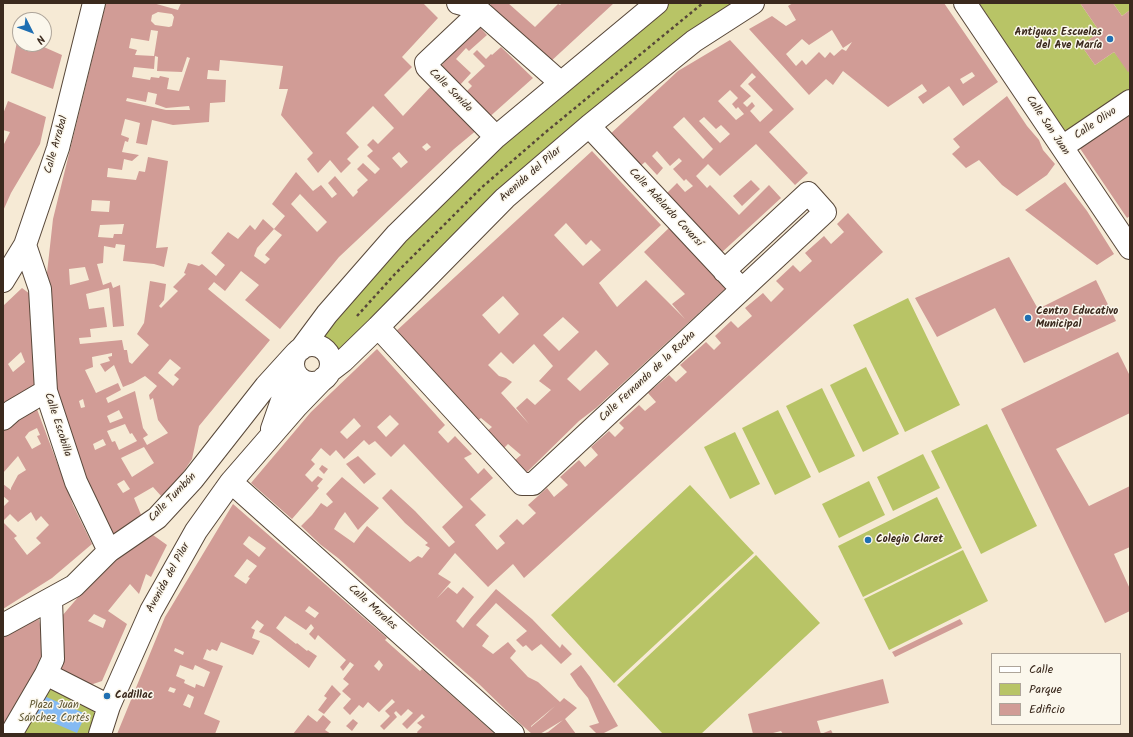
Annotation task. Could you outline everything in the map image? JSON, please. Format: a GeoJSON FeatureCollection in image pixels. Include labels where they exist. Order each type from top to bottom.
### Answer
{"type":"FeatureCollection","features":[{"type":"Feature","properties":{"kind":"street","name":"Calle Arrabal"},"geometry":{"type":"LineString","coordinates":[[3,282],[25,245],[58,148],[94,3]]}},
{"type":"Feature","properties":{"kind":"street","name":"Avenida del Pilar"},"geometry":{"type":"LineString","coordinates":[[268,439],[297,356],[327,314],[397,234],[496,137],[657,3]]}},
{"type":"Feature","properties":{"kind":"street","name":"Avenida del Pilar"},"geometry":{"type":"LineString","coordinates":[[100,734],[109,706],[151,611],[196,531],[231,482],[268,439],[327,375],[378,327],[505,198],[588,126],[694,41],[753,3]]}},
{"type":"Feature","properties":{"kind":"street","name":"Calle San Juan"},"geometry":{"type":"LineString","coordinates":[[965,3],[1129,246]]}},
{"type":"Feature","properties":{"kind":"street"},"geometry":{"type":"LineString","coordinates":[[472,7],[561,83]]}},
{"type":"Feature","properties":{"kind":"street","name":"Calle Sonido"},"geometry":{"type":"LineString","coordinates":[[472,7],[426,62],[427,67],[496,137]]}},
{"type":"Feature","properties":{"kind":"street","name":"Calle Olivo"},"geometry":{"type":"LineString","coordinates":[[1062,147],[1130,101]]}},
{"type":"Feature","properties":{"kind":"street","name":"Calle Adelardo Covarsí"},"geometry":{"type":"LineString","coordinates":[[588,126],[742,290]]}},
{"type":"Feature","properties":{"kind":"street","name":"Calle Fernando de la Rocha"},"geometry":{"type":"LineString","coordinates":[[378,327],[522,484],[533,484],[825,212],[808,193],[724,271]]}},
{"type":"Feature","properties":{"kind":"street","name":"Calle Escobilla"},"geometry":{"type":"LineString","coordinates":[[25,245],[40,289],[46,391],[76,482],[110,551]]}},
{"type":"Feature","properties":{"kind":"street"},"geometry":{"type":"LineString","coordinates":[[306,346],[312,346],[323,350],[330,358],[327,375],[312,383],[301,380],[297,376],[297,356],[306,346]]}},
{"type":"Feature","properties":{"kind":"street","name":"Calle Tumbón"},"geometry":{"type":"LineString","coordinates":[[3,625],[74,586],[110,551],[157,518],[193,479],[266,386],[297,356]]}},
{"type":"Feature","properties":{"kind":"street"},"geometry":{"type":"LineString","coordinates":[[3,419],[12,411],[46,391]]}},
{"type":"Feature","properties":{"kind":"street","name":"Calle Morales"},"geometry":{"type":"LineString","coordinates":[[231,482],[513,734]]}},
{"type":"Feature","properties":{"kind":"street"},"geometry":{"type":"LineString","coordinates":[[11,734],[46,674],[53,659],[51,600]]}},
{"type":"Feature","properties":{"kind":"street"},"geometry":{"type":"LineString","coordinates":[[46,674],[109,706]]}},
{"type":"Feature","properties":{"kind":"path"},"geometry":{"type":"LineString","coordinates":[[527,111],[560,150]]}},
{"type":"Feature","properties":{"kind":"green space"},"geometry":{"type":"Polygon","coordinates":[[[666,3],[747,3],[334,355],[326,348],[320,341],[319,332],[421,217],[666,3]]]}},
{"type":"Feature","properties":{"kind":"green space"},"geometry":{"type":"Polygon","coordinates":[[[979,3],[1080,3],[1100,32],[1081,45],[1095,65],[1114,52],[1130,71],[1130,92],[1068,136],[979,3]]]}},
{"type":"Feature","properties":{"kind":"green space"},"geometry":{"type":"Polygon","coordinates":[[[1113,3],[1130,3],[1130,10],[1122,16],[1113,3]]]}},
{"type":"Feature","properties":{"kind":"green space"},"geometry":{"type":"Polygon","coordinates":[[[908,298],[960,405],[905,432],[853,325],[908,298]]]}},
{"type":"Feature","properties":{"kind":"green space"},"geometry":{"type":"Polygon","coordinates":[[[866,367],[899,434],[863,452],[830,385],[866,367]]]}},
{"type":"Feature","properties":{"kind":"green space"},"geometry":{"type":"Polygon","coordinates":[[[822,388],[855,456],[819,473],[786,406],[822,388]]]}},
{"type":"Feature","properties":{"kind":"green space"},"geometry":{"type":"Polygon","coordinates":[[[778,410],[811,477],[775,495],[742,428],[778,410]]]}},
{"type":"Feature","properties":{"kind":"green space"},"geometry":{"type":"Polygon","coordinates":[[[987,424],[1037,526],[981,554],[931,451],[987,424]]]}},
{"type":"Feature","properties":{"kind":"green space"},"geometry":{"type":"Polygon","coordinates":[[[735,432],[760,484],[730,499],[704,447],[735,432]]]}},
{"type":"Feature","properties":{"kind":"green space"},"geometry":{"type":"Polygon","coordinates":[[[923,454],[940,488],[893,511],[877,477],[923,454]]]}},
{"type":"Feature","properties":{"kind":"green space"},"geometry":{"type":"Polygon","coordinates":[[[869,481],[885,515],[839,538],[822,504],[869,481]]]}},
{"type":"Feature","properties":{"kind":"green space"},"geometry":{"type":"Polygon","coordinates":[[[690,485],[754,553],[614,683],[551,615],[690,485]]]}},
{"type":"Feature","properties":{"kind":"green space"},"geometry":{"type":"Polygon","coordinates":[[[937,497],[962,548],[863,597],[838,546],[937,497]]]}},
{"type":"Feature","properties":{"kind":"green space"},"geometry":{"type":"Polygon","coordinates":[[[963,550],[988,601],[889,650],[864,599],[963,550]]]}},
{"type":"Feature","properties":{"kind":"green space"},"geometry":{"type":"Polygon","coordinates":[[[756,555],[820,623],[701,734],[663,734],[617,685],[756,555]]]}},
{"type":"Feature","properties":{"kind":"green space","name":"Plaza Juan Sánchez Cortés"},"geometry":{"type":"Polygon","coordinates":[[[47,686],[94,708],[94,717],[89,734],[18,734],[47,686]]]}},
{"type":"Feature","properties":{"kind":"water"},"geometry":{"type":"Polygon","coordinates":[[[44,696],[86,714],[77,733],[35,715],[44,696]]]}},
{"type":"Feature","properties":{"kind":"building"},"geometry":{"type":"Polygon","coordinates":[[[106,3],[153,3],[178,10],[181,3],[423,3],[438,18],[402,57],[412,67],[384,95],[403,116],[432,85],[478,129],[454,149],[339,257],[280,329],[245,300],[259,285],[241,271],[225,291],[214,282],[208,289],[270,340],[199,426],[192,459],[174,486],[162,497],[153,487],[134,498],[142,517],[111,536],[79,469],[59,410],[52,365],[56,365],[48,303],[47,273],[53,219],[106,3]],[[158,12],[152,15],[151,21],[155,25],[172,26],[174,17],[172,14],[158,12]],[[151,30],[149,41],[131,38],[129,48],[137,50],[135,55],[154,56],[158,31],[151,30]],[[155,56],[154,69],[134,67],[132,77],[150,80],[151,77],[159,78],[160,76],[169,78],[167,89],[179,91],[190,58],[187,57],[182,72],[157,71],[158,57],[155,56]],[[220,60],[219,71],[208,70],[207,79],[226,80],[225,102],[210,103],[209,122],[173,125],[152,120],[147,145],[136,143],[140,123],[125,119],[121,135],[129,138],[128,142],[125,141],[122,152],[139,155],[132,161],[124,159],[122,170],[108,168],[107,177],[136,180],[139,171],[145,172],[148,157],[168,161],[156,248],[168,247],[164,267],[154,264],[123,261],[125,245],[116,244],[115,248],[104,246],[103,263],[97,264],[103,285],[111,282],[113,288],[120,285],[124,326],[113,327],[109,288],[86,294],[89,309],[104,307],[107,327],[90,329],[91,337],[79,338],[80,344],[122,340],[124,350],[127,350],[129,362],[132,364],[149,345],[137,334],[144,323],[150,281],[166,284],[164,300],[159,306],[161,308],[178,291],[173,287],[186,274],[184,273],[188,263],[199,266],[202,264],[216,276],[225,265],[211,253],[228,232],[238,239],[250,225],[255,230],[263,219],[274,229],[285,216],[272,204],[296,172],[313,191],[321,185],[332,198],[337,194],[328,183],[335,176],[353,197],[358,192],[357,190],[368,180],[357,169],[363,163],[375,174],[380,169],[367,156],[373,151],[367,145],[373,139],[378,144],[394,128],[373,106],[346,133],[359,147],[347,159],[351,163],[341,173],[330,160],[318,173],[307,159],[313,153],[281,115],[288,89],[279,89],[283,66],[220,60]],[[148,92],[146,102],[127,98],[126,101],[166,110],[190,110],[189,106],[166,108],[155,104],[157,94],[148,92]],[[427,143],[422,147],[426,151],[431,147],[427,143]],[[399,152],[392,158],[401,168],[408,162],[399,152]],[[300,194],[291,204],[317,232],[327,222],[300,194]],[[92,200],[91,211],[109,212],[110,201],[92,200]],[[124,224],[100,225],[98,237],[113,238],[114,234],[122,234],[124,224]],[[274,229],[257,248],[254,256],[265,264],[270,259],[265,255],[282,235],[274,229]],[[85,267],[69,269],[70,285],[89,280],[85,267]],[[112,353],[92,357],[93,367],[85,370],[96,393],[118,383],[121,390],[106,398],[108,403],[135,391],[143,428],[148,435],[143,438],[147,445],[168,433],[158,420],[153,398],[150,400],[149,395],[157,386],[145,376],[123,387],[114,365],[105,372],[100,364],[110,361],[108,357],[112,356],[112,353]],[[170,359],[158,373],[173,386],[179,379],[174,375],[181,368],[170,359]],[[83,399],[79,401],[81,408],[85,407],[83,399]],[[119,410],[107,416],[110,423],[123,418],[119,410]],[[125,424],[107,431],[112,442],[115,441],[119,450],[137,441],[132,433],[130,434],[125,424]],[[103,439],[93,444],[95,450],[106,445],[103,439]],[[144,447],[121,458],[132,477],[154,463],[144,447]],[[124,480],[117,484],[123,493],[130,489],[124,480]]]}},
{"type":"Feature","properties":{"kind":"building"},"geometry":{"type":"Polygon","coordinates":[[[492,3],[508,3],[535,27],[558,4],[614,3],[549,63],[487,8],[492,3]]]}},
{"type":"Feature","properties":{"kind":"building"},"geometry":{"type":"Polygon","coordinates":[[[793,3],[944,3],[998,82],[963,106],[949,86],[923,104],[918,97],[927,91],[922,84],[888,107],[843,71],[833,85],[826,79],[809,95],[749,29],[772,16],[786,26],[796,20],[788,6],[793,3]],[[832,30],[809,45],[802,39],[786,54],[796,66],[802,60],[806,65],[819,52],[825,58],[830,52],[834,56],[842,49],[846,51],[852,42],[843,48],[832,30]],[[972,72],[960,79],[963,84],[975,76],[972,72]]]}},
{"type":"Feature","properties":{"kind":"building","name":"Antiguas Escuelas del Ave María"},"geometry":{"type":"Polygon","coordinates":[[[1080,3],[1113,3],[1122,16],[1130,10],[1130,71],[1128,72],[1114,52],[1095,65],[1081,45],[1100,32],[1080,3]]]}},
{"type":"Feature","properties":{"kind":"building"},"geometry":{"type":"Polygon","coordinates":[[[474,21],[487,35],[469,51],[466,48],[456,59],[471,73],[460,85],[466,92],[472,86],[468,82],[485,66],[473,54],[477,50],[486,59],[501,47],[533,78],[486,120],[445,79],[449,74],[441,66],[446,60],[439,54],[474,21]]]}},
{"type":"Feature","properties":{"kind":"building"},"geometry":{"type":"Polygon","coordinates":[[[730,40],[794,109],[769,132],[808,173],[795,185],[756,144],[720,176],[708,164],[696,176],[707,188],[710,185],[739,215],[769,185],[781,198],[720,254],[663,197],[677,183],[685,192],[693,186],[686,179],[684,181],[673,169],[682,161],[679,158],[670,166],[657,151],[652,156],[663,168],[657,175],[645,162],[637,169],[607,137],[678,71],[730,40]],[[752,73],[740,86],[751,96],[743,103],[747,107],[752,102],[755,106],[750,111],[760,122],[773,110],[748,84],[756,77],[752,73]],[[730,90],[718,101],[736,120],[744,114],[738,107],[736,109],[732,104],[738,98],[730,90]],[[684,117],[673,127],[703,159],[713,149],[684,117]],[[704,117],[699,121],[720,143],[730,134],[721,125],[716,129],[704,117]]]}},
{"type":"Feature","properties":{"kind":"building"},"geometry":{"type":"Polygon","coordinates":[[[52,51],[62,55],[53,89],[11,73],[15,52],[52,52],[52,51]]]}},
{"type":"Feature","properties":{"kind":"building"},"geometry":{"type":"Polygon","coordinates":[[[1007,96],[1027,126],[1039,140],[1043,150],[1055,164],[1047,175],[1017,196],[1002,185],[979,160],[966,168],[952,154],[960,147],[953,139],[1007,96]]]}},
{"type":"Feature","properties":{"kind":"building"},"geometry":{"type":"Polygon","coordinates":[[[8,101],[46,117],[40,144],[11,193],[3,211],[3,146],[10,132],[3,130],[3,114],[8,101]]]}},
{"type":"Feature","properties":{"kind":"building"},"geometry":{"type":"Polygon","coordinates":[[[1130,113],[1130,216],[1127,218],[1079,147],[1130,113]]]}},
{"type":"Feature","properties":{"kind":"building"},"geometry":{"type":"Polygon","coordinates":[[[592,151],[661,225],[599,283],[617,307],[646,280],[685,319],[672,304],[685,294],[644,252],[670,227],[727,287],[596,408],[579,421],[527,472],[515,460],[521,455],[508,444],[504,448],[486,432],[492,427],[481,418],[477,421],[394,333],[592,151]],[[566,223],[554,235],[583,266],[601,250],[591,240],[586,245],[566,223]],[[503,296],[482,315],[499,334],[519,314],[503,296]],[[563,317],[543,335],[559,351],[579,332],[563,317]],[[534,344],[513,364],[501,352],[488,365],[499,376],[512,382],[501,393],[529,424],[516,408],[527,398],[535,405],[551,390],[539,381],[553,366],[534,344]],[[596,350],[567,379],[580,391],[609,364],[596,350]]]}},
{"type":"Feature","properties":{"kind":"building"},"geometry":{"type":"Polygon","coordinates":[[[751,180],[760,189],[742,206],[733,196],[751,180]]]}},
{"type":"Feature","properties":{"kind":"building"},"geometry":{"type":"Polygon","coordinates":[[[1065,182],[1087,211],[1114,254],[1097,265],[1025,210],[1065,182]]]}},
{"type":"Feature","properties":{"kind":"building"},"geometry":{"type":"Polygon","coordinates":[[[848,213],[883,252],[524,578],[513,564],[488,587],[455,553],[438,574],[451,582],[437,598],[448,587],[457,594],[463,587],[474,597],[456,621],[463,628],[496,589],[532,619],[560,648],[562,644],[572,654],[561,664],[541,644],[532,651],[526,645],[523,647],[516,640],[527,631],[496,603],[476,625],[489,636],[482,646],[493,654],[508,642],[516,651],[510,658],[528,677],[538,682],[560,702],[564,698],[577,708],[565,719],[576,734],[542,734],[548,732],[563,720],[540,734],[532,734],[480,685],[301,526],[321,503],[327,507],[333,502],[326,494],[342,477],[379,508],[358,530],[345,512],[339,520],[334,529],[354,543],[367,526],[410,562],[418,556],[422,558],[430,548],[425,545],[428,543],[405,523],[382,498],[391,489],[415,511],[449,547],[455,542],[442,527],[463,507],[404,444],[391,457],[375,441],[369,445],[364,440],[344,459],[336,450],[330,456],[321,448],[311,460],[315,464],[305,475],[312,482],[318,476],[323,479],[317,486],[319,488],[292,519],[251,483],[311,412],[377,349],[445,425],[438,432],[448,443],[455,436],[472,454],[464,458],[478,474],[484,468],[493,478],[470,499],[486,515],[475,525],[497,550],[505,543],[499,536],[517,519],[523,525],[536,513],[528,505],[547,488],[554,497],[568,485],[560,477],[579,460],[585,467],[598,455],[591,447],[609,431],[615,437],[624,428],[619,423],[639,405],[645,411],[656,402],[648,393],[669,375],[676,382],[687,372],[680,365],[706,342],[714,350],[721,343],[715,336],[731,321],[738,328],[752,316],[745,308],[763,293],[771,302],[784,289],[776,281],[793,265],[800,272],[812,261],[805,253],[824,236],[831,244],[844,232],[837,224],[848,213]],[[390,415],[377,427],[386,437],[399,424],[390,415]],[[354,418],[340,432],[347,439],[361,426],[354,418]],[[555,706],[531,726],[531,727],[555,706]]]}},
{"type":"Feature","properties":{"kind":"building"},"geometry":{"type":"Polygon","coordinates":[[[1009,257],[1038,309],[1096,280],[1116,321],[1024,363],[995,308],[937,337],[915,298],[1009,257]]]}},
{"type":"Feature","properties":{"kind":"building"},"geometry":{"type":"Polygon","coordinates":[[[22,288],[30,294],[36,385],[3,407],[3,306],[22,288]],[[21,352],[8,364],[13,372],[25,362],[21,352]]]}},
{"type":"Feature","properties":{"kind":"building"},"geometry":{"type":"Polygon","coordinates":[[[1118,352],[1130,376],[1130,413],[1056,449],[1089,506],[1130,486],[1130,547],[1114,554],[1130,589],[1130,611],[1105,623],[1001,409],[1118,352]]]}},
{"type":"Feature","properties":{"kind":"building"},"geometry":{"type":"Polygon","coordinates":[[[35,404],[73,505],[92,544],[52,578],[3,609],[3,522],[17,536],[14,538],[27,555],[41,543],[36,538],[49,525],[41,516],[36,521],[31,512],[18,522],[10,514],[3,521],[3,507],[9,501],[3,496],[3,484],[11,490],[18,475],[26,470],[18,456],[3,473],[3,426],[35,404]],[[37,428],[29,432],[25,437],[32,449],[41,444],[37,436],[40,435],[37,428]]]}},
{"type":"Feature","properties":{"kind":"building"},"geometry":{"type":"Polygon","coordinates":[[[358,456],[376,474],[364,484],[346,464],[358,456]]]}},
{"type":"Feature","properties":{"kind":"building"},"geometry":{"type":"Polygon","coordinates":[[[322,465],[328,469],[324,474],[319,469],[322,465]]]}},
{"type":"Feature","properties":{"kind":"building"},"geometry":{"type":"Polygon","coordinates":[[[233,504],[387,638],[385,640],[420,671],[422,669],[495,734],[418,734],[417,732],[422,727],[417,723],[425,717],[422,714],[407,729],[402,724],[413,713],[408,709],[401,716],[396,711],[394,713],[397,717],[384,730],[380,726],[390,716],[385,711],[395,702],[392,699],[379,712],[368,702],[363,708],[359,705],[350,715],[343,708],[351,699],[342,691],[349,684],[343,679],[354,665],[350,662],[343,671],[340,667],[346,660],[318,635],[315,640],[309,634],[314,628],[311,624],[306,630],[285,616],[276,628],[296,644],[297,643],[307,651],[308,650],[317,656],[309,668],[270,637],[259,632],[264,625],[257,620],[251,628],[255,630],[252,638],[260,641],[253,655],[221,642],[217,651],[212,649],[210,651],[207,649],[203,659],[223,666],[204,714],[220,721],[215,734],[117,734],[165,617],[233,504]],[[249,536],[243,544],[259,557],[266,548],[249,536]],[[247,559],[234,576],[246,584],[250,578],[248,577],[257,566],[247,559]],[[309,606],[305,611],[315,618],[319,613],[309,606]],[[175,648],[174,651],[183,655],[184,652],[175,648]],[[379,660],[374,666],[379,671],[383,665],[379,660]],[[180,665],[176,676],[185,680],[184,683],[195,688],[196,684],[204,687],[210,672],[195,665],[193,670],[180,665]],[[170,687],[168,691],[174,693],[176,689],[170,687]],[[188,694],[183,705],[190,708],[194,697],[188,694]]]}},
{"type":"Feature","properties":{"kind":"building"},"geometry":{"type":"Polygon","coordinates":[[[153,535],[167,545],[151,577],[146,574],[139,594],[130,584],[108,611],[127,624],[102,681],[90,685],[61,673],[56,623],[109,561],[153,535]],[[94,614],[88,621],[103,628],[106,620],[94,614]]]}},
{"type":"Feature","properties":{"kind":"building"},"geometry":{"type":"Polygon","coordinates":[[[39,619],[46,656],[3,729],[3,637],[39,619]]]}},
{"type":"Feature","properties":{"kind":"building"},"geometry":{"type":"Polygon","coordinates":[[[960,619],[963,624],[895,657],[892,652],[960,619]]]}},
{"type":"Feature","properties":{"kind":"building"},"geometry":{"type":"Polygon","coordinates":[[[581,665],[590,677],[618,726],[602,734],[597,734],[589,726],[599,723],[588,698],[570,674],[581,665]]]}},
{"type":"Feature","properties":{"kind":"building"},"geometry":{"type":"Polygon","coordinates":[[[883,679],[889,703],[817,721],[821,734],[783,734],[781,731],[769,734],[753,734],[748,714],[883,679]]]}},
{"type":"Feature","properties":{"kind":"building"},"geometry":{"type":"Polygon","coordinates":[[[332,685],[341,694],[324,714],[318,710],[327,698],[324,696],[332,685]]]}},
{"type":"Feature","properties":{"kind":"building"},"geometry":{"type":"Polygon","coordinates":[[[308,715],[317,722],[323,715],[331,722],[325,730],[331,734],[293,734],[308,715]]]}},
{"type":"Feature","properties":{"kind":"building"},"geometry":{"type":"Polygon","coordinates":[[[353,719],[358,723],[352,731],[346,726],[353,719]]]}},
{"type":"Feature","properties":{"kind":"building"},"geometry":{"type":"Polygon","coordinates":[[[831,730],[833,734],[821,734],[831,730]]]}},
{"type":"Feature","properties":{"kind":"place","name":"Antiguas Escuelas del Ave María"},"geometry":{"type":"Point","coordinates":[1110,39]}},
{"type":"Feature","properties":{"kind":"place","name":"Centro Educativo Municipal"},"geometry":{"type":"Point","coordinates":[1028,318]}},
{"type":"Feature","properties":{"kind":"place","name":"Colegio Claret"},"geometry":{"type":"Point","coordinates":[868,540]}},
{"type":"Feature","properties":{"kind":"place","name":"Cadillac"},"geometry":{"type":"Point","coordinates":[107,696]}}]}
